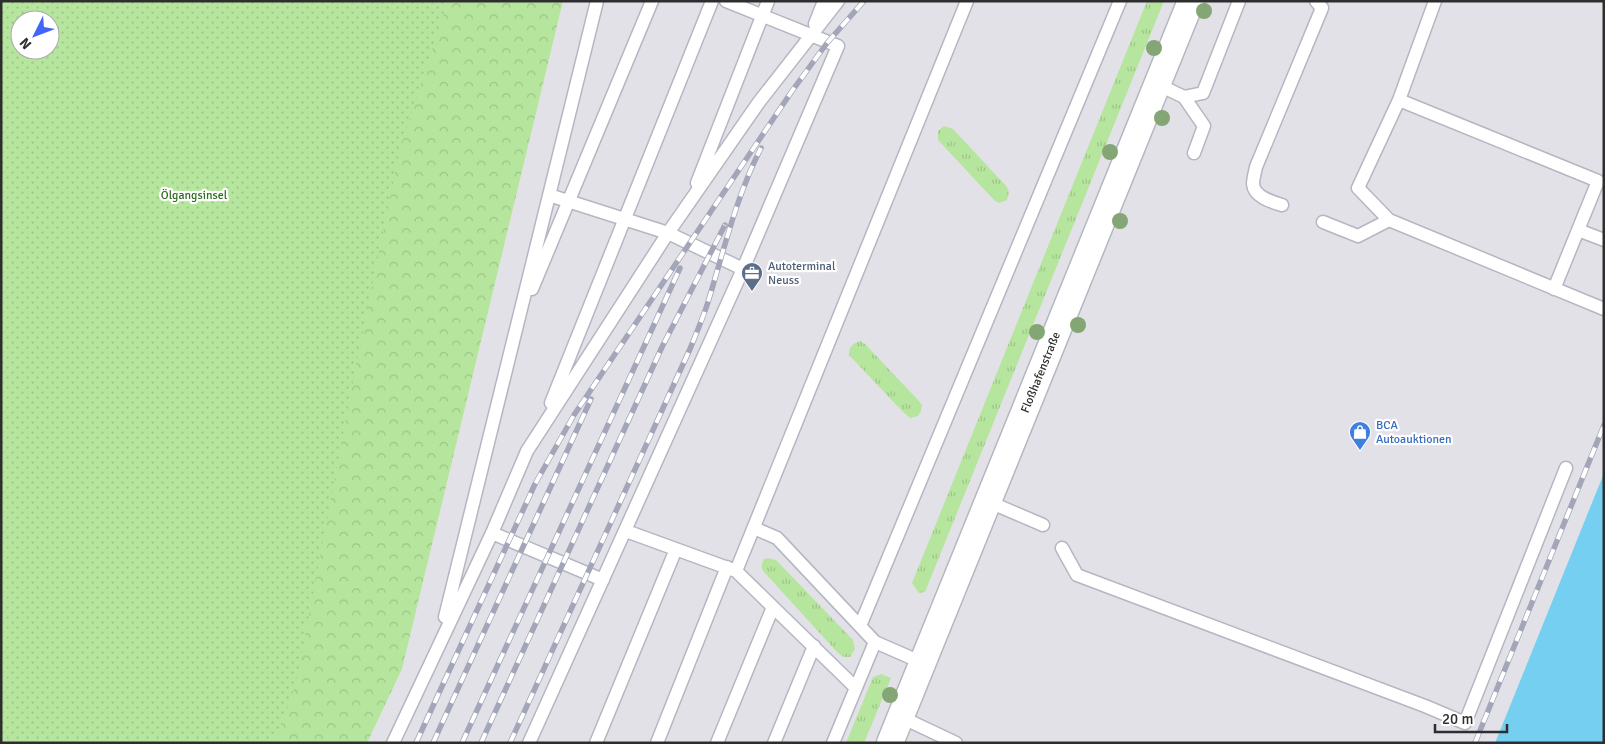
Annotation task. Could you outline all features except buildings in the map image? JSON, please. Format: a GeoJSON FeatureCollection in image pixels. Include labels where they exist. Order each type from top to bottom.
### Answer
{"type":"FeatureCollection","features":[{"type":"Feature","properties":{"kind":"street","name":"Floßhafenstraße"},"geometry":{"type":"LineString","coordinates":[[890,743],[1191,1]]}},
{"type":"Feature","properties":{"kind":"lane"},"geometry":{"type":"LineString","coordinates":[[439,642],[597,1]]}},
{"type":"Feature","properties":{"kind":"lane"},"geometry":{"type":"LineString","coordinates":[[518,323],[652,1]]}},
{"type":"Feature","properties":{"kind":"lane"},"geometry":{"type":"LineString","coordinates":[[540,430],[712,1]]}},
{"type":"Feature","properties":{"kind":"lane"},"geometry":{"type":"LineString","coordinates":[[529,743],[743,269],[838,46],[726,1]]}},
{"type":"Feature","properties":{"kind":"lane"},"geometry":{"type":"LineString","coordinates":[[688,204],[768,1]]}},
{"type":"Feature","properties":{"kind":"lane"},"geometry":{"type":"LineString","coordinates":[[810,36],[824,1]]}},
{"type":"Feature","properties":{"kind":"lane"},"geometry":{"type":"LineString","coordinates":[[393,743],[492,533],[527,451],[688,204],[759,102],[838,1]]}},
{"type":"Feature","properties":{"kind":"lane"},"geometry":{"type":"LineString","coordinates":[[657,743],[731,569],[754,528],[967,1]]}},
{"type":"Feature","properties":{"kind":"lane"},"geometry":{"type":"LineString","coordinates":[[860,626],[1120,1]]}},
{"type":"Feature","properties":{"kind":"lane"},"geometry":{"type":"LineString","coordinates":[[1184,97],[1203,93],[1239,1]]}},
{"type":"Feature","properties":{"kind":"lane"},"geometry":{"type":"LineString","coordinates":[[1282,205],[1270,201],[1256,192],[1253,184],[1256,167],[1322,8],[1316,1]]}},
{"type":"Feature","properties":{"kind":"lane"},"geometry":{"type":"LineString","coordinates":[[1436,1],[1399,100],[1358,188],[1389,220],[1604,309]]}},
{"type":"Feature","properties":{"kind":"lane"},"geometry":{"type":"LineString","coordinates":[[1157,84],[1184,97],[1204,126],[1194,153]]}},
{"type":"Feature","properties":{"kind":"lane"},"geometry":{"type":"LineString","coordinates":[[1399,100],[1598,181],[1554,289]]}},
{"type":"Feature","properties":{"kind":"lane"},"geometry":{"type":"LineString","coordinates":[[549,195],[668,233],[743,269]]}},
{"type":"Feature","properties":{"kind":"lane"},"geometry":{"type":"LineString","coordinates":[[1323,222],[1358,236],[1389,220]]}},
{"type":"Feature","properties":{"kind":"lane"},"geometry":{"type":"LineString","coordinates":[[1578,230],[1604,240]]}},
{"type":"Feature","properties":{"kind":"lane"},"geometry":{"type":"LineString","coordinates":[[1062,548],[1077,575],[1416,703],[1464,723],[1566,468]]}},
{"type":"Feature","properties":{"kind":"lane"},"geometry":{"type":"LineString","coordinates":[[987,501],[1043,525]]}},
{"type":"Feature","properties":{"kind":"lane"},"geometry":{"type":"LineString","coordinates":[[754,528],[777,538],[875,642],[923,663]]}},
{"type":"Feature","properties":{"kind":"lane"},"geometry":{"type":"LineString","coordinates":[[626,531],[731,569],[856,688]]}},
{"type":"Feature","properties":{"kind":"lane"},"geometry":{"type":"LineString","coordinates":[[492,533],[603,580]]}},
{"type":"Feature","properties":{"kind":"lane"},"geometry":{"type":"LineString","coordinates":[[596,743],[676,549]]}},
{"type":"Feature","properties":{"kind":"lane"},"geometry":{"type":"LineString","coordinates":[[717,743],[773,607]]}},
{"type":"Feature","properties":{"kind":"lane"},"geometry":{"type":"LineString","coordinates":[[833,743],[875,642]]}},
{"type":"Feature","properties":{"kind":"lane"},"geometry":{"type":"LineString","coordinates":[[774,743],[814,646]]}},
{"type":"Feature","properties":{"kind":"lane"},"geometry":{"type":"LineString","coordinates":[[901,717],[951,742]]}},
{"type":"Feature","properties":{"kind":"shaded area"},"geometry":{"type":"Polygon","coordinates":[[[563,1],[1604,1],[1604,473],[1495,743],[367,743],[402,669],[563,1]]]}},
{"type":"Feature","properties":{"kind":"green space","name":"Ölgangsinsel"},"geometry":{"type":"Polygon","coordinates":[[[1,1],[563,1],[402,669],[367,743],[1,743],[1,1]]]}},
{"type":"Feature","properties":{"kind":"green space","name":"Ölgangsinsel"},"geometry":{"type":"Polygon","coordinates":[[[1,1],[448,1],[400,149],[357,360],[296,684],[274,743],[1,743],[1,1]]]}},
{"type":"Feature","properties":{"kind":"green space"},"geometry":{"type":"Polygon","coordinates":[[[1147,1],[1164,1],[925,592],[919,593],[912,583],[1147,1]]]}},
{"type":"Feature","properties":{"kind":"green space"},"geometry":{"type":"Polygon","coordinates":[[[944,126],[953,129],[1007,187],[1009,192],[1007,200],[999,203],[994,200],[938,140],[938,131],[944,126]]]}},
{"type":"Feature","properties":{"kind":"green space"},"geometry":{"type":"Polygon","coordinates":[[[860,341],[919,401],[922,405],[918,416],[910,418],[903,412],[849,355],[852,346],[860,341]]]}},
{"type":"Feature","properties":{"kind":"green space"},"geometry":{"type":"Polygon","coordinates":[[[764,559],[776,560],[853,640],[855,649],[850,657],[844,657],[837,652],[764,572],[762,563],[764,559]]]}},
{"type":"Feature","properties":{"kind":"green space"},"geometry":{"type":"Polygon","coordinates":[[[881,674],[891,678],[864,743],[846,743],[873,677],[881,674]]]}},
{"type":"Feature","properties":{"kind":"water"},"geometry":{"type":"Polygon","coordinates":[[[1604,473],[1604,743],[1495,743],[1604,473]]]}},
{"type":"Feature","properties":{"kind":"railway"},"geometry":{"type":"LineString","coordinates":[[416,743],[535,484],[574,415],[792,91],[827,43],[864,1]]}},
{"type":"Feature","properties":{"kind":"railway"},"geometry":{"type":"LineString","coordinates":[[510,743],[690,349],[706,308],[744,185],[761,148]]}},
{"type":"Feature","properties":{"kind":"railway"},"geometry":{"type":"LineString","coordinates":[[481,743],[662,347],[725,225]]}},
{"type":"Feature","properties":{"kind":"railway"},"geometry":{"type":"LineString","coordinates":[[462,743],[680,268]]}},
{"type":"Feature","properties":{"kind":"railway"},"geometry":{"type":"LineString","coordinates":[[433,743],[591,399]]}},
{"type":"Feature","properties":{"kind":"railway"},"geometry":{"type":"LineString","coordinates":[[1475,743],[1604,425]]}},
{"type":"Feature","properties":{"kind":"place","name":"Autoterminal Neuss"},"geometry":{"type":"Point","coordinates":[752,292]}},
{"type":"Feature","properties":{"kind":"place","name":"BCA Autoauktionen"},"geometry":{"type":"Point","coordinates":[1360,451]}}]}
